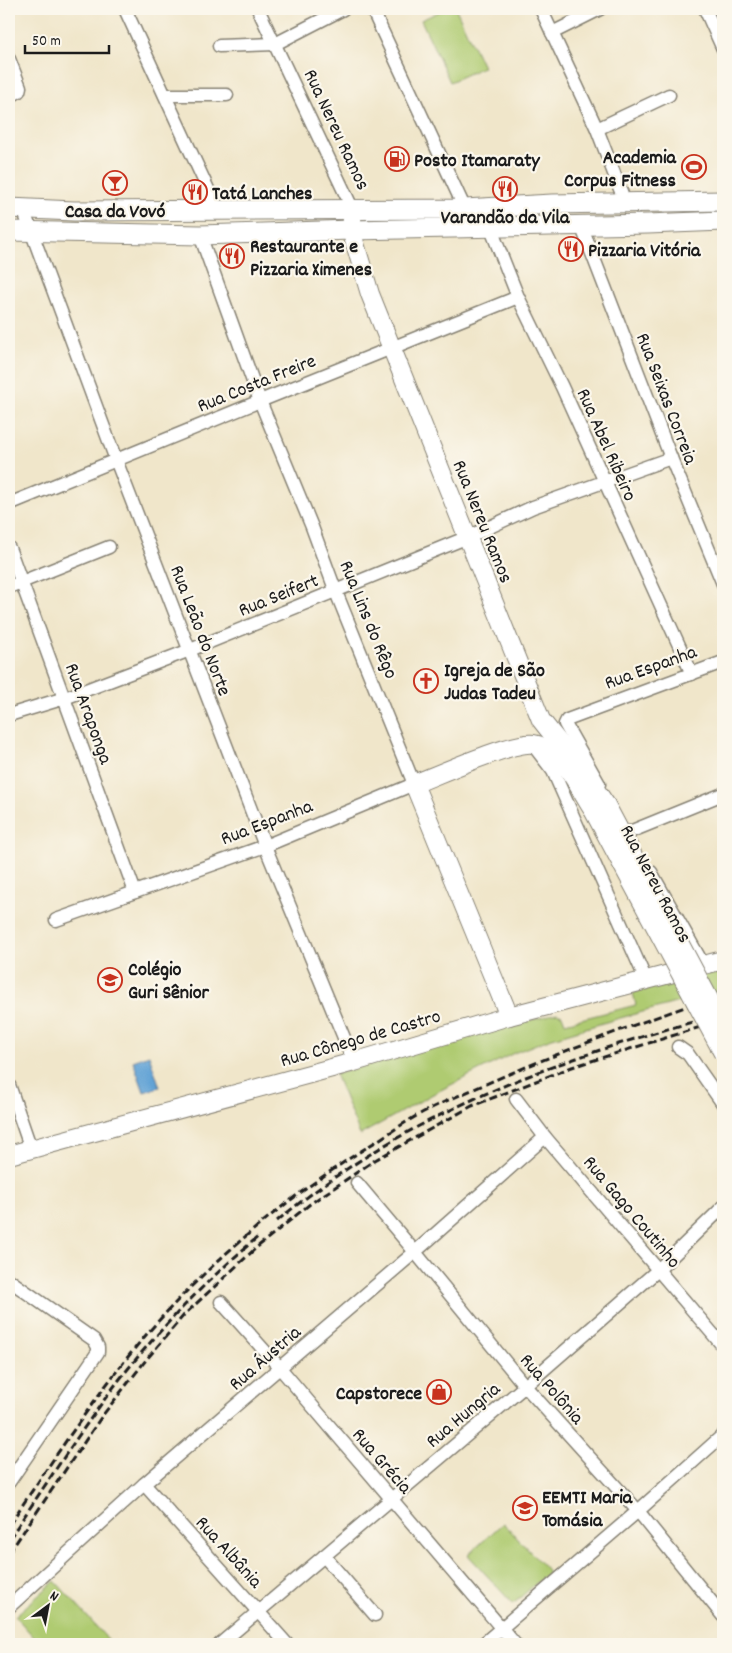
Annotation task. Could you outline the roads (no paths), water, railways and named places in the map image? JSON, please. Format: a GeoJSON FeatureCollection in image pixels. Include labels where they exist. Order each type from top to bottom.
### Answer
{"type":"FeatureCollection","features":[{"type":"Feature","properties":{"kind":"main road"},"geometry":{"type":"LineString","coordinates":[[16,208],[74,211],[465,209],[625,202],[723,201]]}},
{"type":"Feature","properties":{"kind":"main road"},"geometry":{"type":"LineString","coordinates":[[9,231],[200,235],[351,230],[492,229],[723,221]]}},
{"type":"Feature","properties":{"kind":"street"},"geometry":{"type":"LineString","coordinates":[[125,9],[218,210]]}},
{"type":"Feature","properties":{"kind":"street","name":"Rua Nereu Ramos"},"geometry":{"type":"LineString","coordinates":[[258,9],[353,210],[351,230],[370,294],[540,720],[591,783],[600,808],[723,1053]]}},
{"type":"Feature","properties":{"kind":"street"},"geometry":{"type":"LineString","coordinates":[[219,46],[275,44],[344,9]]}},
{"type":"Feature","properties":{"kind":"street"},"geometry":{"type":"LineString","coordinates":[[372,9],[465,209]]}},
{"type":"Feature","properties":{"kind":"street"},"geometry":{"type":"LineString","coordinates":[[541,9],[597,129],[625,202]]}},
{"type":"Feature","properties":{"kind":"street"},"geometry":{"type":"LineString","coordinates":[[552,32],[600,9]]}},
{"type":"Feature","properties":{"kind":"street"},"geometry":{"type":"LineString","coordinates":[[705,9],[723,50]]}},
{"type":"Feature","properties":{"kind":"street"},"geometry":{"type":"LineString","coordinates":[[9,59],[20,87],[14,94]]}},
{"type":"Feature","properties":{"kind":"street"},"geometry":{"type":"LineString","coordinates":[[165,95],[228,95]]}},
{"type":"Feature","properties":{"kind":"street"},"geometry":{"type":"LineString","coordinates":[[597,129],[669,95]]}},
{"type":"Feature","properties":{"kind":"street","name":"Rua Leão do Norte"},"geometry":{"type":"LineString","coordinates":[[16,208],[32,232],[116,460],[265,846],[354,1062]]}},
{"type":"Feature","properties":{"kind":"street","name":"Rua Seixas Correia"},"geometry":{"type":"LineString","coordinates":[[581,225],[671,458],[723,584]]}},
{"type":"Feature","properties":{"kind":"street","name":"Rua Abel Ribeiro"},"geometry":{"type":"LineString","coordinates":[[492,229],[518,298],[562,387],[692,674]]}},
{"type":"Feature","properties":{"kind":"street","name":"Rua Lins do Rêgo"},"geometry":{"type":"LineString","coordinates":[[200,235],[260,401],[509,1016]]}},
{"type":"Feature","properties":{"kind":"street","name":"Rua Costa Freire"},"geometry":{"type":"LineString","coordinates":[[9,504],[518,298]]}},
{"type":"Feature","properties":{"kind":"street","name":"Rua Seifert"},"geometry":{"type":"LineString","coordinates":[[9,715],[65,698],[190,650],[468,537],[532,507],[671,458]]}},
{"type":"Feature","properties":{"kind":"street"},"geometry":{"type":"LineString","coordinates":[[9,586],[109,547]]}},
{"type":"Feature","properties":{"kind":"street","name":"Rua Araponga"},"geometry":{"type":"LineString","coordinates":[[9,548],[135,892]]}},
{"type":"Feature","properties":{"kind":"street","name":"Rua Espanha"},"geometry":{"type":"LineString","coordinates":[[565,724],[570,718],[723,662]]}},
{"type":"Feature","properties":{"kind":"street","name":"Rua Espanha"},"geometry":{"type":"LineString","coordinates":[[488,755],[508,742],[535,732],[539,727],[540,720]]}},
{"type":"Feature","properties":{"kind":"street","name":"Rua Nereu Ramos"},"geometry":{"type":"LineString","coordinates":[[565,724],[704,966]]}},
{"type":"Feature","properties":{"kind":"street"},"geometry":{"type":"LineString","coordinates":[[532,743],[553,770],[646,980]]}},
{"type":"Feature","properties":{"kind":"street","name":"Rua Nereu Ramos"},"geometry":{"type":"LineString","coordinates":[[532,743],[550,751],[564,764],[600,808],[723,1025]]}},
{"type":"Feature","properties":{"kind":"street","name":"Rua Espanha"},"geometry":{"type":"LineString","coordinates":[[56,920],[265,846],[488,755],[532,743]]}},
{"type":"Feature","properties":{"kind":"street"},"geometry":{"type":"LineString","coordinates":[[627,833],[723,794]]}},
{"type":"Feature","properties":{"kind":"street","name":"Rua Cônego de Castro"},"geometry":{"type":"LineString","coordinates":[[9,1155],[354,1062],[509,1016],[723,960]]}},
{"type":"Feature","properties":{"kind":"street"},"geometry":{"type":"LineString","coordinates":[[678,1047],[688,1054],[723,1104]]}},
{"type":"Feature","properties":{"kind":"street"},"geometry":{"type":"LineString","coordinates":[[9,1085],[31,1149]]}},
{"type":"Feature","properties":{"kind":"street","name":"Rua Gago Coutinho"},"geometry":{"type":"LineString","coordinates":[[516,1099],[545,1137],[723,1346]]}},
{"type":"Feature","properties":{"kind":"street","name":"Rua Áustria"},"geometry":{"type":"LineString","coordinates":[[9,1607],[144,1484],[415,1252],[545,1137]]}},
{"type":"Feature","properties":{"kind":"street","name":"Rua Polônia"},"geometry":{"type":"LineString","coordinates":[[356,1183],[525,1386],[638,1511],[723,1616]]}},
{"type":"Feature","properties":{"kind":"street","name":"Rua Hungria"},"geometry":{"type":"LineString","coordinates":[[220,1644],[525,1386],[658,1270],[723,1207]]}},
{"type":"Feature","properties":{"kind":"street"},"geometry":{"type":"LineString","coordinates":[[9,1280],[94,1340],[98,1347],[98,1352],[9,1482]]}},
{"type":"Feature","properties":{"kind":"street","name":"Rua Grécia"},"geometry":{"type":"LineString","coordinates":[[221,1302],[280,1368],[515,1644]]}},
{"type":"Feature","properties":{"kind":"street"},"geometry":{"type":"LineString","coordinates":[[482,1644],[638,1511],[723,1435]]}},
{"type":"Feature","properties":{"kind":"street","name":"Rua Albânia"},"geometry":{"type":"LineString","coordinates":[[144,1484],[287,1644]]}},
{"type":"Feature","properties":{"kind":"street"},"geometry":{"type":"LineString","coordinates":[[324,1556],[375,1615]]}},
{"type":"Feature","properties":{"kind":"water"},"geometry":{"type":"Polygon","coordinates":[[[149,1055],[160,1087],[144,1092],[133,1061],[149,1055]]]}},
{"type":"Feature","properties":{"kind":"railway"},"geometry":{"type":"LineString","coordinates":[[9,1525],[72,1432],[140,1342],[221,1258],[281,1207],[344,1162],[403,1124],[438,1105],[523,1068],[637,1024],[723,994]]}},
{"type":"Feature","properties":{"kind":"railway"},"geometry":{"type":"LineString","coordinates":[[277,1221],[326,1183],[377,1150],[430,1120],[484,1094],[596,1051],[714,1016]]}},
{"type":"Feature","properties":{"kind":"railway"},"geometry":{"type":"LineString","coordinates":[[9,1553],[102,1416],[184,1315],[256,1248],[310,1204],[375,1160],[472,1106],[572,1067],[723,1020]]}},
{"type":"Feature","properties":{"kind":"railway"},"geometry":{"type":"LineString","coordinates":[[9,1539],[90,1419],[135,1360],[186,1304],[259,1236]]}},
{"type":"Feature","properties":{"kind":"place","name":"Posto Itamaraty"},"geometry":{"type":"Point","coordinates":[397,159]}},
{"type":"Feature","properties":{"kind":"place","name":"Academia Corpus Fitness"},"geometry":{"type":"Point","coordinates":[694,167]}},
{"type":"Feature","properties":{"kind":"place","name":"Casa da Vovó"},"geometry":{"type":"Point","coordinates":[115,183]}},
{"type":"Feature","properties":{"kind":"place","name":"Varandão da Vila"},"geometry":{"type":"Point","coordinates":[505,189]}},
{"type":"Feature","properties":{"kind":"place","name":"Tatá Lanches"},"geometry":{"type":"Point","coordinates":[195,192]}},
{"type":"Feature","properties":{"kind":"place","name":"Pizzaria Vitória"},"geometry":{"type":"Point","coordinates":[571,249]}},
{"type":"Feature","properties":{"kind":"place","name":"Restaurante e Pizzaria Ximenes"},"geometry":{"type":"Point","coordinates":[232,256]}},
{"type":"Feature","properties":{"kind":"place","name":"Igreja de São Judas Tadeu"},"geometry":{"type":"Point","coordinates":[426,681]}},
{"type":"Feature","properties":{"kind":"place","name":"Colégio Guri Sênior"},"geometry":{"type":"Point","coordinates":[110,980]}},
{"type":"Feature","properties":{"kind":"place","name":"Capstorece"},"geometry":{"type":"Point","coordinates":[439,1392]}},
{"type":"Feature","properties":{"kind":"place","name":"EEMTI Maria Tomásia"},"geometry":{"type":"Point","coordinates":[525,1508]}}]}
